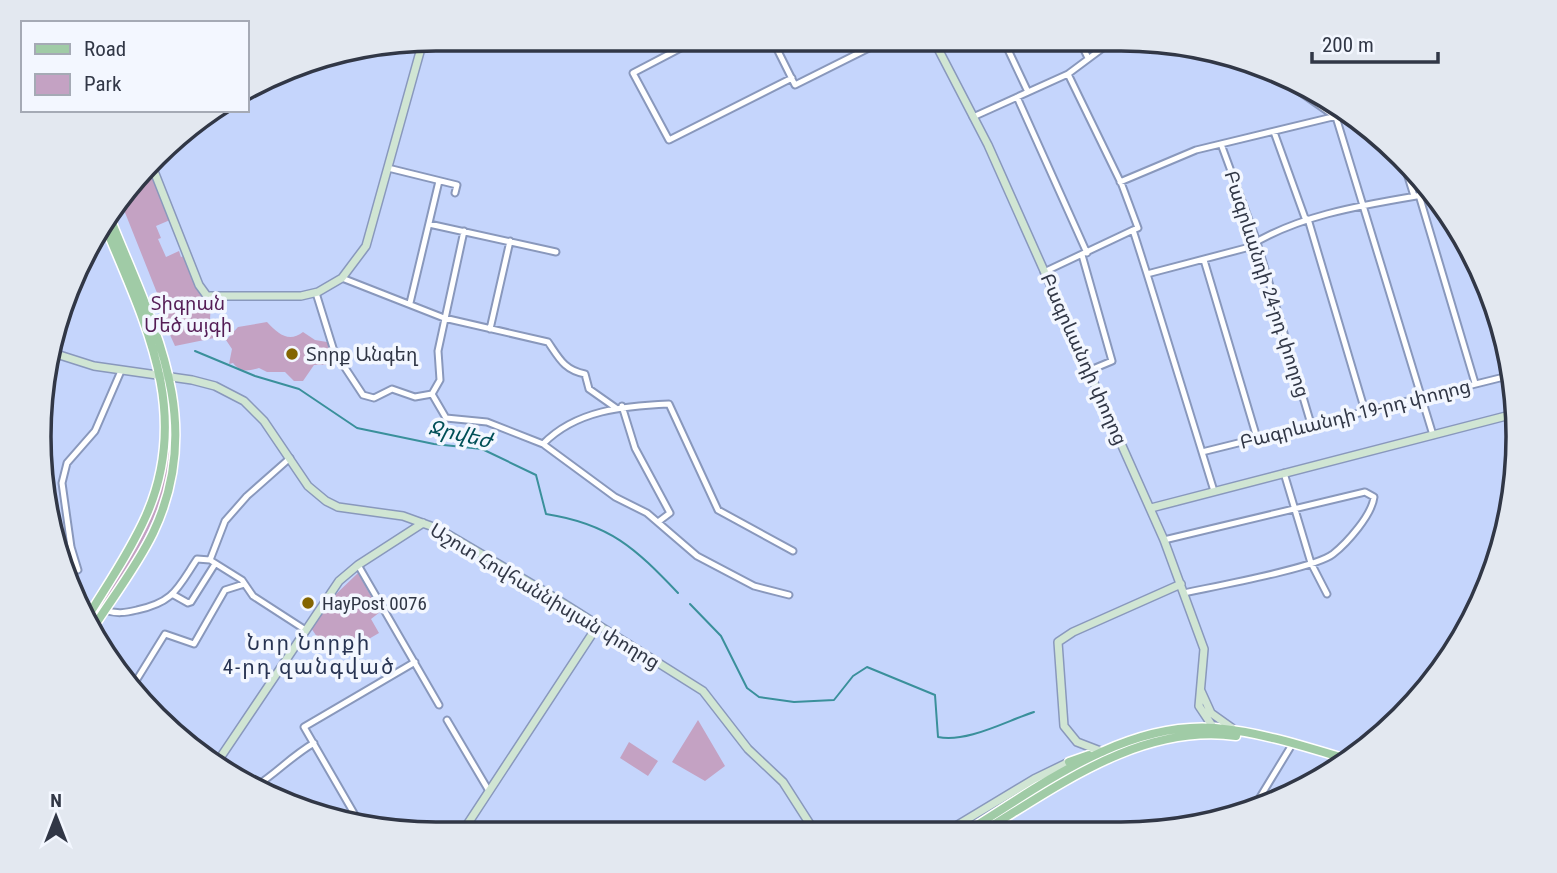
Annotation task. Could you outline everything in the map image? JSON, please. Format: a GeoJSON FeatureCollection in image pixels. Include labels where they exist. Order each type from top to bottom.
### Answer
{"type":"FeatureCollection","features":[{"type":"Feature","properties":{"kind":"main road"},"geometry":{"type":"LineString","coordinates":[[98,620],[152,535],[166,500],[177,451],[171,378],[113,226]]}},
{"type":"Feature","properties":{"kind":"main road"},"geometry":{"type":"LineString","coordinates":[[92,609],[141,527],[151,503],[164,450],[162,377],[153,346],[108,234]]}},
{"type":"Feature","properties":{"kind":"main road"},"geometry":{"type":"LineString","coordinates":[[1069,762],[1180,730],[1213,728],[1336,757]]}},
{"type":"Feature","properties":{"kind":"main road"},"geometry":{"type":"LineString","coordinates":[[999,822],[1127,746],[1171,739],[1236,734]]}},
{"type":"Feature","properties":{"kind":"main road"},"geometry":{"type":"LineString","coordinates":[[1292,746],[1332,759]]}},
{"type":"Feature","properties":{"kind":"main road"},"geometry":{"type":"LineString","coordinates":[[982,822],[1101,752]]}},
{"type":"Feature","properties":{"kind":"street"},"geometry":{"type":"LineString","coordinates":[[675,51],[633,73],[669,140],[792,78]]}},
{"type":"Feature","properties":{"kind":"street"},"geometry":{"type":"LineString","coordinates":[[778,51],[795,85],[864,51]]}},
{"type":"Feature","properties":{"kind":"street","name":"Բագրևանդի փողոց"},"geometry":{"type":"LineString","coordinates":[[939,51],[973,117],[1151,508],[1205,649],[1199,706],[1213,728],[1221,735]]}},
{"type":"Feature","properties":{"kind":"street"},"geometry":{"type":"LineString","coordinates":[[1009,51],[1028,92]]}},
{"type":"Feature","properties":{"kind":"street"},"geometry":{"type":"LineString","coordinates":[[1085,51],[1088,58]]}},
{"type":"Feature","properties":{"kind":"street"},"geometry":{"type":"LineString","coordinates":[[973,117],[1028,92],[1032,93],[1068,74],[1098,51]]}},
{"type":"Feature","properties":{"kind":"street"},"geometry":{"type":"LineString","coordinates":[[155,173],[199,285],[207,296],[301,296],[316,293],[342,278],[366,246],[421,52]]}},
{"type":"Feature","properties":{"kind":"street"},"geometry":{"type":"LineString","coordinates":[[1044,272],[1138,228],[1120,182],[1068,74]]}},
{"type":"Feature","properties":{"kind":"street"},"geometry":{"type":"LineString","coordinates":[[1017,97],[1084,254],[1112,361],[1088,370]]}},
{"type":"Feature","properties":{"kind":"street"},"geometry":{"type":"LineString","coordinates":[[1330,113],[1336,117],[1433,435]]}},
{"type":"Feature","properties":{"kind":"street"},"geometry":{"type":"LineString","coordinates":[[1120,182],[1173,158],[1336,117]]}},
{"type":"Feature","properties":{"kind":"street"},"geometry":{"type":"LineString","coordinates":[[1274,132],[1305,218],[1308,219],[1365,411]]}},
{"type":"Feature","properties":{"kind":"street","name":"Բագրևանդի 24-րդ փողոց"},"geometry":{"type":"LineString","coordinates":[[1221,144],[1256,239],[1311,424]]}},
{"type":"Feature","properties":{"kind":"street"},"geometry":{"type":"LineString","coordinates":[[388,168],[457,185],[455,193]]}},
{"type":"Feature","properties":{"kind":"street"},"geometry":{"type":"LineString","coordinates":[[410,303],[439,181]]}},
{"type":"Feature","properties":{"kind":"street"},"geometry":{"type":"LineString","coordinates":[[1411,183],[1475,383]]}},
{"type":"Feature","properties":{"kind":"street"},"geometry":{"type":"LineString","coordinates":[[1147,274],[1246,248],[1256,239],[1308,219],[1364,205],[1422,195]]}},
{"type":"Feature","properties":{"kind":"street"},"geometry":{"type":"LineString","coordinates":[[429,223],[556,252]]}},
{"type":"Feature","properties":{"kind":"street"},"geometry":{"type":"LineString","coordinates":[[1133,230],[1214,491]]}},
{"type":"Feature","properties":{"kind":"street"},"geometry":{"type":"LineString","coordinates":[[432,394],[440,380],[438,351],[464,231]]}},
{"type":"Feature","properties":{"kind":"street"},"geometry":{"type":"LineString","coordinates":[[490,329],[510,241]]}},
{"type":"Feature","properties":{"kind":"street"},"geometry":{"type":"LineString","coordinates":[[1204,260],[1257,438]]}},
{"type":"Feature","properties":{"kind":"street"},"geometry":{"type":"LineString","coordinates":[[342,278],[444,318],[548,342],[561,363],[585,374],[590,389],[619,407],[635,448],[670,513],[658,522]]}},
{"type":"Feature","properties":{"kind":"street"},"geometry":{"type":"LineString","coordinates":[[316,293],[334,351],[363,395],[374,398],[392,389],[415,397],[432,394]]}},
{"type":"Feature","properties":{"kind":"street","name":"Աշոտ Հովհաննիսյան փողոց"},"geometry":{"type":"LineString","coordinates":[[60,355],[121,371],[215,386],[244,401],[264,421],[308,486],[326,501],[338,507],[385,512],[423,523],[531,582],[703,691],[748,750],[783,782],[809,822]]}},
{"type":"Feature","properties":{"kind":"street"},"geometry":{"type":"LineString","coordinates":[[78,570],[71,547],[62,483],[67,463],[95,431],[121,371]]}},
{"type":"Feature","properties":{"kind":"street","name":"Բագրևանդի 19-րդ փողոց"},"geometry":{"type":"LineString","coordinates":[[1202,452],[1502,377]]}},
{"type":"Feature","properties":{"kind":"street"},"geometry":{"type":"LineString","coordinates":[[432,394],[446,418],[487,422],[543,444],[615,497],[658,522],[683,547],[699,557],[754,586],[789,595]]}},
{"type":"Feature","properties":{"kind":"street"},"geometry":{"type":"LineString","coordinates":[[543,444],[561,426],[619,407],[669,404],[673,407],[691,456],[718,510],[793,551]]}},
{"type":"Feature","properties":{"kind":"street"},"geometry":{"type":"LineString","coordinates":[[1151,508],[1505,416]]}},
{"type":"Feature","properties":{"kind":"street"},"geometry":{"type":"LineString","coordinates":[[173,594],[188,603],[191,602],[212,562],[225,521],[247,496],[290,458]]}},
{"type":"Feature","properties":{"kind":"street"},"geometry":{"type":"LineString","coordinates":[[1284,473],[1311,563],[1327,594]]}},
{"type":"Feature","properties":{"kind":"street"},"geometry":{"type":"LineString","coordinates":[[1164,540],[1365,492],[1374,498],[1373,505],[1331,556],[1184,593]]}},
{"type":"Feature","properties":{"kind":"street"},"geometry":{"type":"LineString","coordinates":[[221,756],[304,629],[340,581],[358,565],[423,523]]}},
{"type":"Feature","properties":{"kind":"street"},"geometry":{"type":"LineString","coordinates":[[104,610],[119,614],[162,604],[173,594],[197,559],[212,562],[244,584],[253,596],[304,629]]}},
{"type":"Feature","properties":{"kind":"street"},"geometry":{"type":"LineString","coordinates":[[358,565],[439,705]]}},
{"type":"Feature","properties":{"kind":"street"},"geometry":{"type":"LineString","coordinates":[[137,680],[165,634],[194,644],[225,590],[244,584]]}},
{"type":"Feature","properties":{"kind":"street"},"geometry":{"type":"LineString","coordinates":[[1101,752],[1077,742],[1064,726],[1058,642],[1073,632],[1181,584]]}},
{"type":"Feature","properties":{"kind":"street"},"geometry":{"type":"LineString","coordinates":[[469,822],[598,625]]}},
{"type":"Feature","properties":{"kind":"street"},"geometry":{"type":"LineString","coordinates":[[354,813],[304,727],[415,662]]}},
{"type":"Feature","properties":{"kind":"street"},"geometry":{"type":"LineString","coordinates":[[1201,688],[1205,706],[1236,734]]}},
{"type":"Feature","properties":{"kind":"street"},"geometry":{"type":"LineString","coordinates":[[447,720],[489,791]]}},
{"type":"Feature","properties":{"kind":"street"},"geometry":{"type":"LineString","coordinates":[[264,781],[281,770],[284,762],[314,743]]}},
{"type":"Feature","properties":{"kind":"street"},"geometry":{"type":"LineString","coordinates":[[1264,794],[1292,746]]}},
{"type":"Feature","properties":{"kind":"street"},"geometry":{"type":"LineString","coordinates":[[964,822],[1069,762]]}},
{"type":"Feature","properties":{"kind":"street"},"geometry":{"type":"LineString","coordinates":[[1014,802],[1048,774]]}},
{"type":"Feature","properties":{"kind":"green space","name":"Տիգրան Մեծ այգի"},"geometry":{"type":"Polygon","coordinates":[[[152,176],[170,220],[156,226],[161,238],[158,239],[166,257],[179,251],[181,257],[184,256],[197,289],[211,302],[210,319],[206,326],[214,338],[175,346],[161,315],[165,313],[124,210],[152,176]]]}},
{"type":"Feature","properties":{"kind":"green space"},"geometry":{"type":"Polygon","coordinates":[[[267,322],[284,336],[293,337],[303,332],[315,340],[327,342],[339,364],[314,365],[303,381],[294,381],[285,372],[267,372],[259,368],[244,370],[233,363],[229,364],[232,349],[226,340],[238,327],[267,322]]]}},
{"type":"Feature","properties":{"kind":"green space"},"geometry":{"type":"Polygon","coordinates":[[[170,386],[173,446],[162,495],[143,540],[96,617],[94,613],[146,517],[163,472],[168,427],[166,387],[170,386]]]}},
{"type":"Feature","properties":{"kind":"green space"},"geometry":{"type":"Polygon","coordinates":[[[358,573],[380,612],[371,619],[379,633],[355,647],[347,635],[324,647],[311,628],[334,596],[358,573]]]}},
{"type":"Feature","properties":{"kind":"green space"},"geometry":{"type":"Polygon","coordinates":[[[698,720],[725,766],[705,781],[672,762],[698,720]]]}},
{"type":"Feature","properties":{"kind":"green space"},"geometry":{"type":"Polygon","coordinates":[[[629,742],[658,761],[648,776],[620,758],[629,742]]]}},
{"type":"Feature","properties":{"kind":"waterway","name":"Ջրվեժ"},"geometry":{"type":"LineString","coordinates":[[195,351],[255,376],[299,389],[357,428],[434,444],[482,449],[536,475],[546,514],[588,524],[620,540],[678,593]]}},
{"type":"Feature","properties":{"kind":"waterway","name":"Ջրվեժ"},"geometry":{"type":"LineString","coordinates":[[690,604],[721,636],[747,688],[759,697],[794,702],[834,700],[853,676],[867,667],[935,695],[938,737],[974,734],[1034,712]]}},
{"type":"Feature","properties":{"kind":"place","name":"Տորք Անգեղ"},"geometry":{"type":"Point","coordinates":[292,354]}},
{"type":"Feature","properties":{"kind":"place","name":"HayPost 0076"},"geometry":{"type":"Point","coordinates":[308,603]}},
{"type":"Feature","properties":{"kind":"district","name":"Նոր Նորքի 4-րդ զանգված"},"geometry":{"type":"Point","coordinates":[309,655]}}]}
